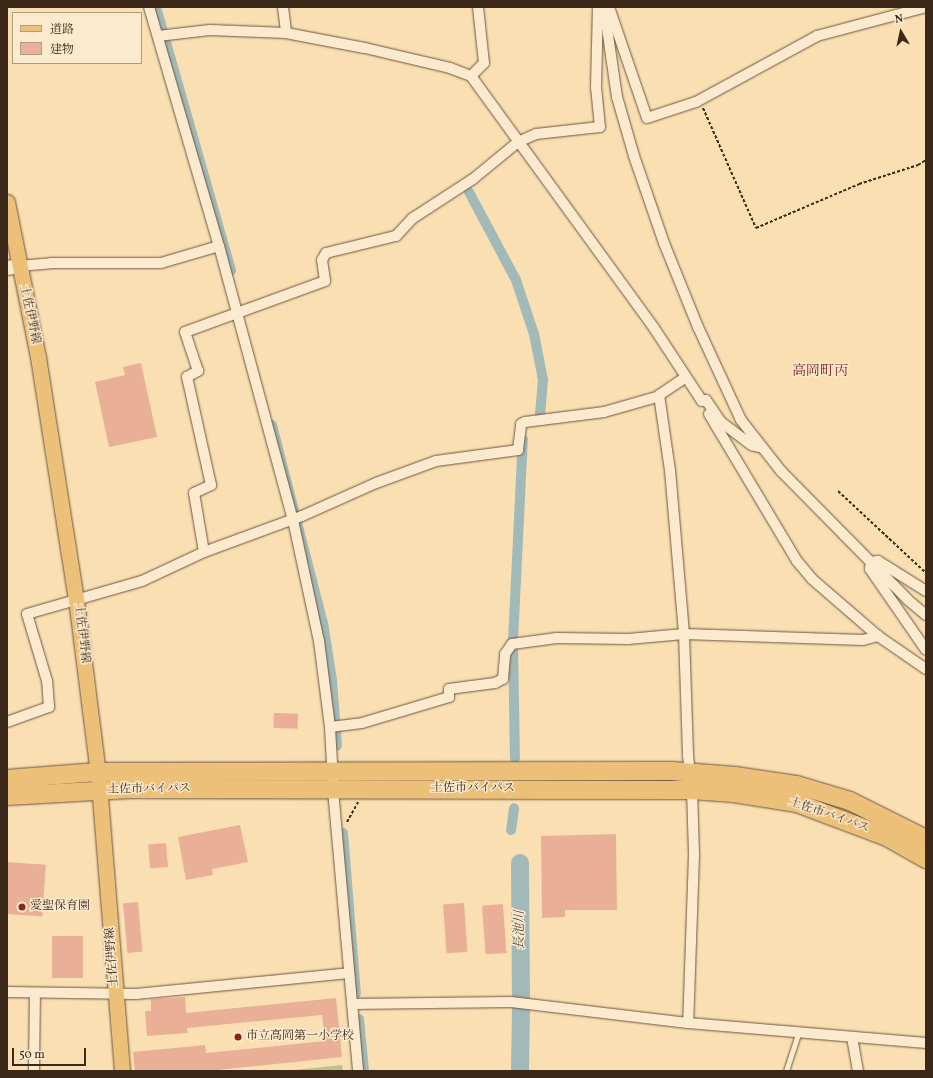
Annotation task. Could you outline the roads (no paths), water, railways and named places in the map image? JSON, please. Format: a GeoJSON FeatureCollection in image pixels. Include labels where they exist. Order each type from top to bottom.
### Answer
{"type":"FeatureCollection","features":[{"type":"Feature","properties":{"kind":"highway","name":"土佐市バイパス"},"geometry":{"type":"LineString","coordinates":[[7,779],[98,772],[333,781],[690,781],[735,776],[797,785],[850,801],[926,839]]}},
{"type":"Feature","properties":{"kind":"highway","name":"土佐市バイパス"},"geometry":{"type":"LineString","coordinates":[[7,796],[100,790],[333,781]]}},
{"type":"Feature","properties":{"kind":"highway","name":"土佐市バイパス"},"geometry":{"type":"LineString","coordinates":[[690,781],[797,803],[887,837],[926,858]]}},
{"type":"Feature","properties":{"kind":"main road","name":"土佐伊野線"},"geometry":{"type":"LineString","coordinates":[[7,202],[13,267],[38,357],[76,599],[100,790],[122,1071]]}},
{"type":"Feature","properties":{"kind":"street"},"geometry":{"type":"LineString","coordinates":[[149,7],[163,35],[219,246],[240,312],[296,519],[335,726],[333,781],[358,1071]]}},
{"type":"Feature","properties":{"kind":"street"},"geometry":{"type":"LineString","coordinates":[[283,7],[286,33]]}},
{"type":"Feature","properties":{"kind":"street"},"geometry":{"type":"LineString","coordinates":[[471,76],[484,63],[478,7]]}},
{"type":"Feature","properties":{"kind":"street"},"geometry":{"type":"LineString","coordinates":[[204,552],[194,493],[211,485],[187,377],[198,371],[185,332],[324,281],[322,260],[326,253],[396,236],[413,218],[474,180],[518,142],[536,134],[600,127],[596,87],[598,7]]}},
{"type":"Feature","properties":{"kind":"street"},"geometry":{"type":"LineString","coordinates":[[604,7],[617,97],[634,156],[664,243],[715,368],[741,420],[759,447],[870,562],[926,614]]}},
{"type":"Feature","properties":{"kind":"street"},"geometry":{"type":"LineString","coordinates":[[609,7],[647,118],[700,100],[818,36],[926,7]]}},
{"type":"Feature","properties":{"kind":"street"},"geometry":{"type":"LineString","coordinates":[[163,35],[210,30],[286,33],[365,48],[450,68],[471,76],[636,303],[686,377],[798,561],[812,579],[878,636],[924,664]]}},
{"type":"Feature","properties":{"kind":"street"},"geometry":{"type":"LineString","coordinates":[[13,267],[51,263],[161,263],[219,246]]}},
{"type":"Feature","properties":{"kind":"street"},"geometry":{"type":"LineString","coordinates":[[7,722],[49,707],[47,681],[26,614],[142,581],[204,552],[296,519],[376,483],[436,461],[518,450],[521,424],[525,422],[569,419],[604,412],[660,396],[686,377]]}},
{"type":"Feature","properties":{"kind":"street"},"geometry":{"type":"LineString","coordinates":[[660,396],[670,470],[684,634],[694,855],[688,1023]]}},
{"type":"Feature","properties":{"kind":"street"},"geometry":{"type":"LineString","coordinates":[[702,401],[706,400],[722,422],[752,445],[759,447]]}},
{"type":"Feature","properties":{"kind":"street"},"geometry":{"type":"LineString","coordinates":[[870,562],[878,561],[926,591]]}},
{"type":"Feature","properties":{"kind":"street"},"geometry":{"type":"LineString","coordinates":[[870,562],[870,569],[926,650]]}},
{"type":"Feature","properties":{"kind":"street"},"geometry":{"type":"LineString","coordinates":[[335,726],[362,723],[450,697],[449,689],[495,683],[503,679],[505,654],[512,644],[556,638],[628,638],[684,634],[863,640],[878,636]]}},
{"type":"Feature","properties":{"kind":"street"},"geometry":{"type":"LineString","coordinates":[[7,992],[116,994],[349,973]]}},
{"type":"Feature","properties":{"kind":"street"},"geometry":{"type":"LineString","coordinates":[[34,1071],[35,993]]}},
{"type":"Feature","properties":{"kind":"street"},"geometry":{"type":"LineString","coordinates":[[352,1004],[511,1002],[688,1023],[926,1043]]}},
{"type":"Feature","properties":{"kind":"street"},"geometry":{"type":"LineString","coordinates":[[852,1037],[858,1071]]}},
{"type":"Feature","properties":{"kind":"lane"},"geometry":{"type":"LineString","coordinates":[[786,1071],[798,1033]]}},
{"type":"Feature","properties":{"kind":"waterway"},"geometry":{"type":"LineString","coordinates":[[156,7],[231,271]]}},
{"type":"Feature","properties":{"kind":"waterway"},"geometry":{"type":"LineString","coordinates":[[469,192],[516,280],[534,334],[543,380],[540,418]]}},
{"type":"Feature","properties":{"kind":"waterway"},"geometry":{"type":"LineString","coordinates":[[272,425],[323,623],[332,680],[337,746]]}},
{"type":"Feature","properties":{"kind":"waterway"},"geometry":{"type":"LineString","coordinates":[[513,641],[523,439]]}},
{"type":"Feature","properties":{"kind":"waterway"},"geometry":{"type":"LineString","coordinates":[[513,646],[515,758]]}},
{"type":"Feature","properties":{"kind":"waterway"},"geometry":{"type":"LineString","coordinates":[[511,830],[514,808]]}},
{"type":"Feature","properties":{"kind":"waterway"},"geometry":{"type":"LineString","coordinates":[[343,833],[356,993]]}},
{"type":"Feature","properties":{"kind":"waterway","name":"長池川"},"geometry":{"type":"LineString","coordinates":[[520,863],[521,997]]}},
{"type":"Feature","properties":{"kind":"waterway","name":"長池川"},"geometry":{"type":"LineString","coordinates":[[520,1071],[521,1007]]}},
{"type":"Feature","properties":{"kind":"waterway"},"geometry":{"type":"LineString","coordinates":[[359,1019],[364,1071]]}},
{"type":"Feature","properties":{"kind":"place","name":"愛聖保育園"},"geometry":{"type":"Point","coordinates":[22,907]}},
{"type":"Feature","properties":{"kind":"place","name":"市立高岡第一小学校"},"geometry":{"type":"Point","coordinates":[238,1037]}},
{"type":"Feature","properties":{"kind":"district","name":"高岡町丙"},"geometry":{"type":"Point","coordinates":[820,372]}}]}
